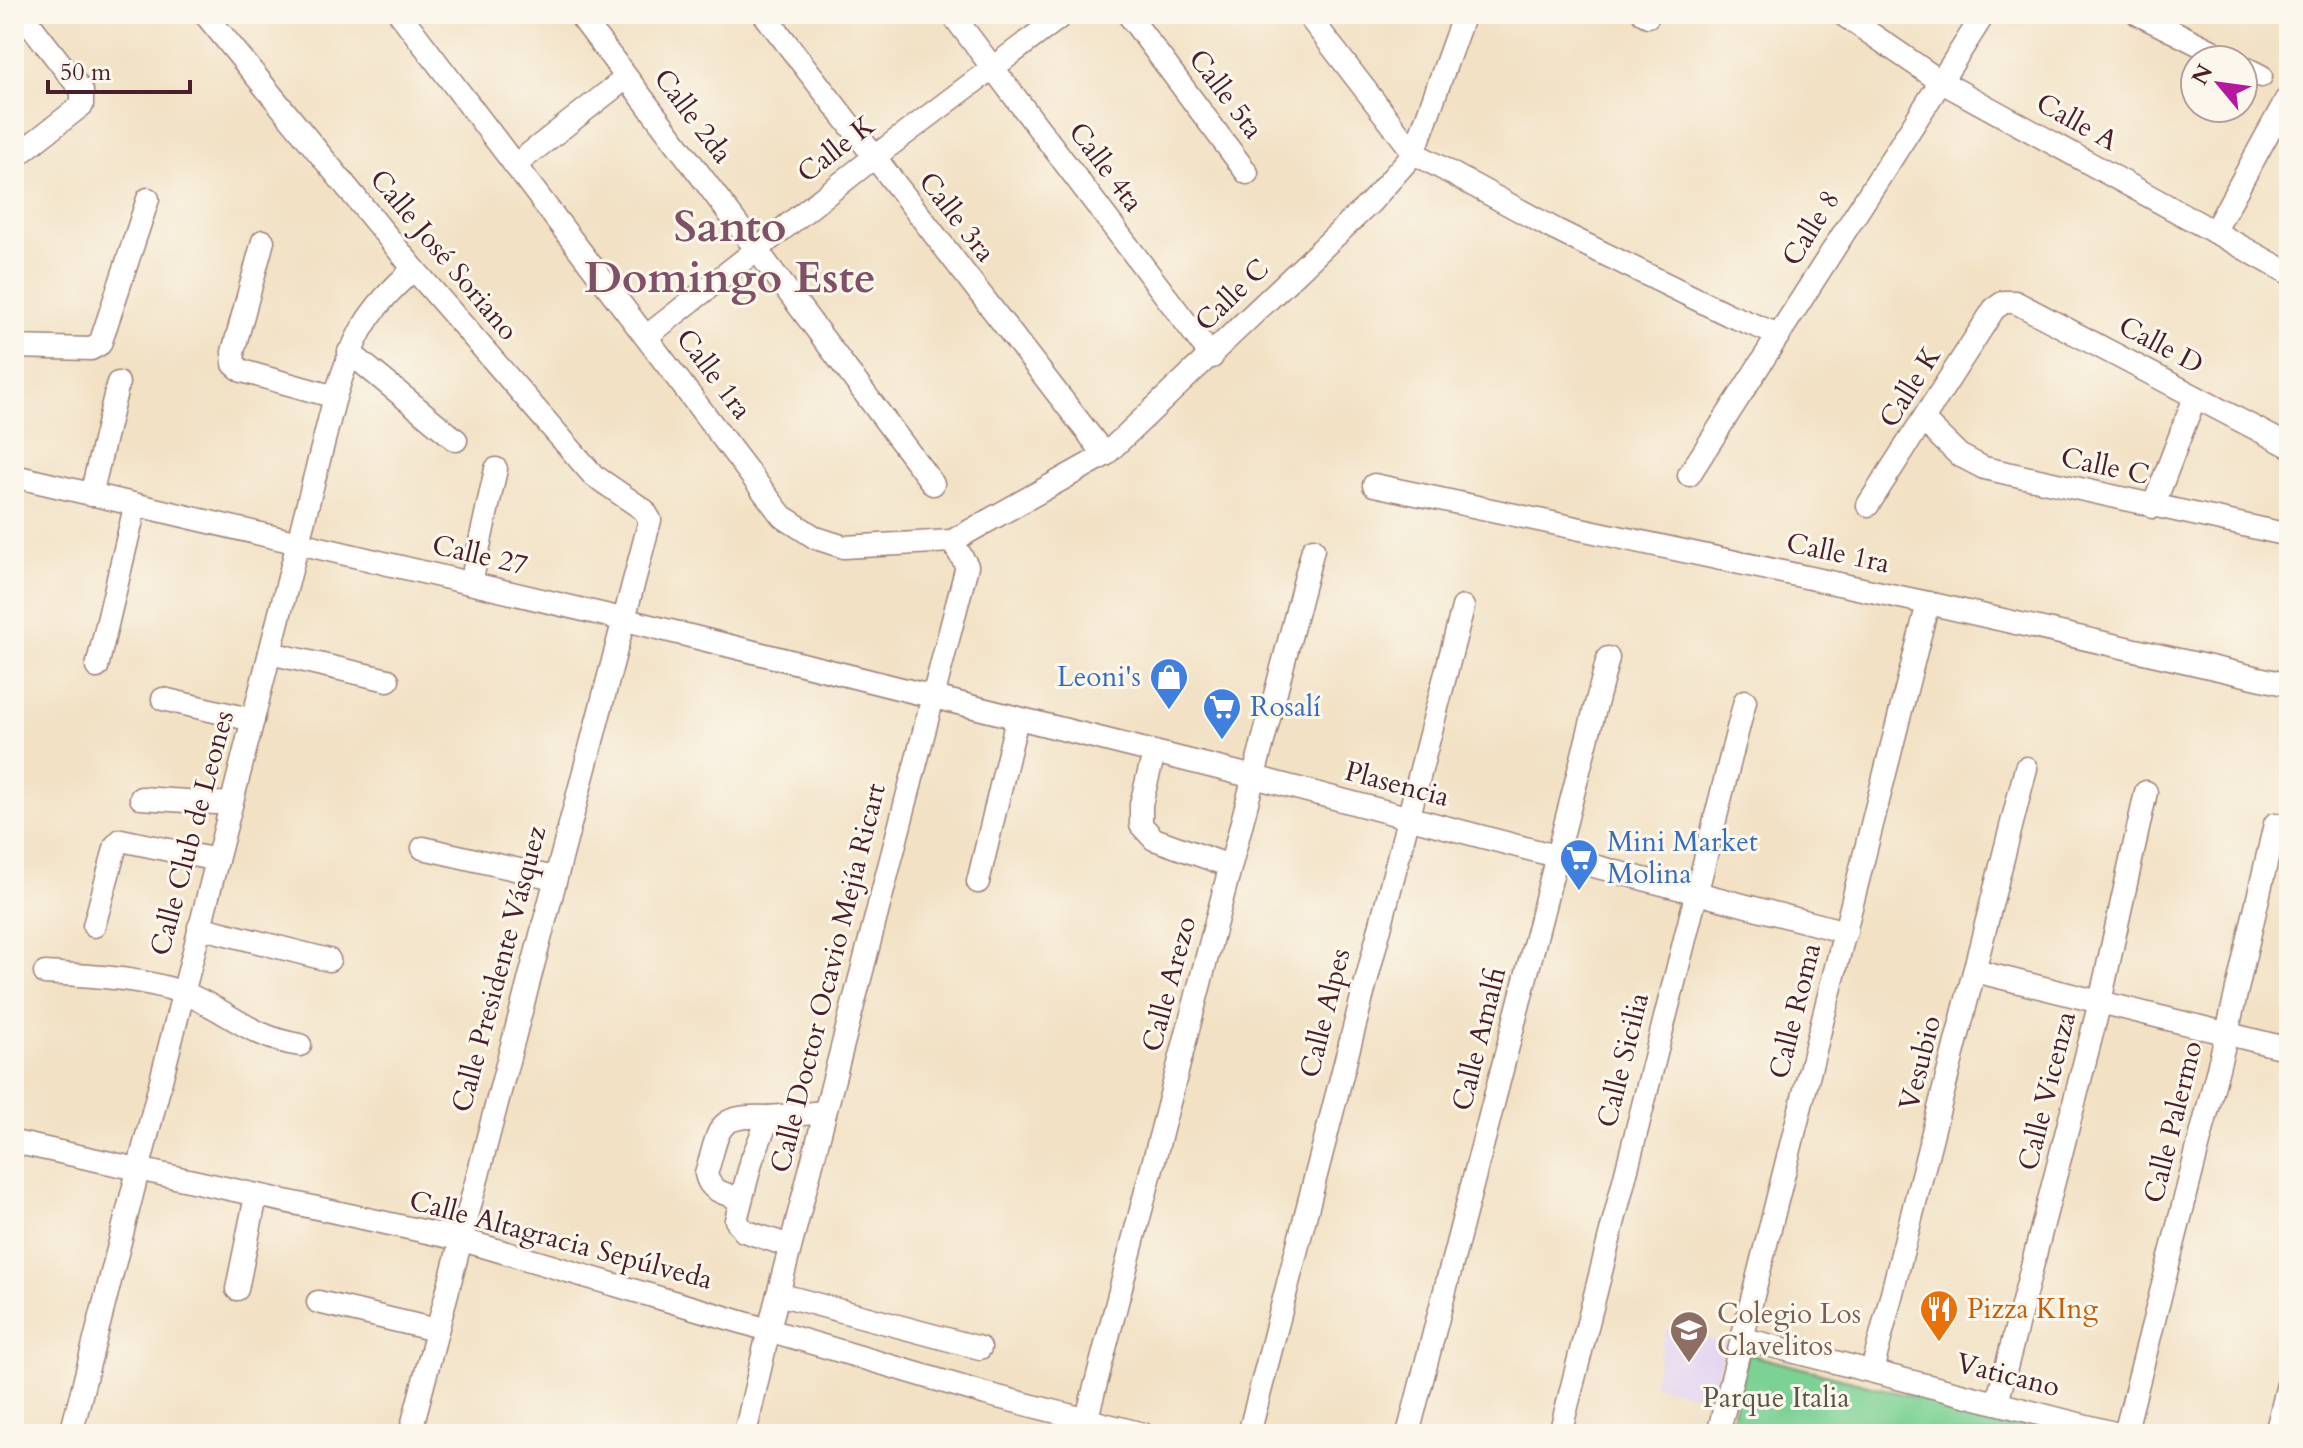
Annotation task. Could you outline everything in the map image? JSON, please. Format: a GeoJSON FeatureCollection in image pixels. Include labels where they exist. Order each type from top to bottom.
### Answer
{"type":"FeatureCollection","features":[{"type":"Feature","properties":{"kind":"street"},"geometry":{"type":"LineString","coordinates":[[14,21],[23,14],[82,91],[84,99],[82,105],[14,158]]}},
{"type":"Feature","properties":{"kind":"street","name":"Calle José Soriano"},"geometry":{"type":"LineString","coordinates":[[205,14],[414,269],[593,475],[644,510],[650,520]]}},
{"type":"Feature","properties":{"kind":"street","name":"Calle 1ra"},"geometry":{"type":"LineString","coordinates":[[400,14],[782,516],[816,538],[844,547],[952,541]]}},
{"type":"Feature","properties":{"kind":"street","name":"Calle 2da"},"geometry":{"type":"LineString","coordinates":[[579,14],[933,484]]}},
{"type":"Feature","properties":{"kind":"street","name":"Calle 3ra"},"geometry":{"type":"LineString","coordinates":[[764,14],[1105,455]]}},
{"type":"Feature","properties":{"kind":"street","name":"Calle 4ta"},"geometry":{"type":"LineString","coordinates":[[952,14],[1212,357]]}},
{"type":"Feature","properties":{"kind":"street","name":"Calle K"},"geometry":{"type":"LineString","coordinates":[[647,336],[873,158],[1064,14]]}},
{"type":"Feature","properties":{"kind":"street","name":"Calle 5ta"},"geometry":{"type":"LineString","coordinates":[[1128,14],[1247,173]]}},
{"type":"Feature","properties":{"kind":"street"},"geometry":{"type":"LineString","coordinates":[[1307,14],[1414,153],[1556,230],[1729,315],[1779,335]]}},
{"type":"Feature","properties":{"kind":"street","name":"Calle C"},"geometry":{"type":"LineString","coordinates":[[952,541],[1105,455],[1212,357],[1371,202],[1414,153],[1464,14]]}},
{"type":"Feature","properties":{"kind":"street","name":"Calle A"},"geometry":{"type":"LineString","coordinates":[[1842,14],[1940,81],[2289,273]]}},
{"type":"Feature","properties":{"kind":"street","name":"Calle 8"},"geometry":{"type":"LineString","coordinates":[[1689,475],[1984,14]]}},
{"type":"Feature","properties":{"kind":"street"},"geometry":{"type":"LineString","coordinates":[[2138,14],[2198,44]]}},
{"type":"Feature","properties":{"kind":"street"},"geometry":{"type":"LineString","coordinates":[[515,165],[626,78]]}},
{"type":"Feature","properties":{"kind":"street"},"geometry":{"type":"LineString","coordinates":[[2214,232],[2286,100]]}},
{"type":"Feature","properties":{"kind":"street"},"geometry":{"type":"LineString","coordinates":[[15,349],[91,349],[100,344],[148,199]]}},
{"type":"Feature","properties":{"kind":"street"},"geometry":{"type":"LineString","coordinates":[[263,241],[233,352],[234,364],[242,371],[335,397]]}},
{"type":"Feature","properties":{"kind":"street","name":"Calle Club de Leones"},"geometry":{"type":"LineString","coordinates":[[71,1434],[335,397],[349,352],[368,315],[414,269]]}},
{"type":"Feature","properties":{"kind":"street","name":"Calle K"},"geometry":{"type":"LineString","coordinates":[[1868,505],[1994,309],[2004,302]]}},
{"type":"Feature","properties":{"kind":"street","name":"Calle D"},"geometry":{"type":"LineString","coordinates":[[2004,302],[2015,302],[2289,446]]}},
{"type":"Feature","properties":{"kind":"street"},"geometry":{"type":"LineString","coordinates":[[349,352],[456,440]]}},
{"type":"Feature","properties":{"kind":"street"},"geometry":{"type":"LineString","coordinates":[[91,495],[118,383]]}},
{"type":"Feature","properties":{"kind":"street"},"geometry":{"type":"LineString","coordinates":[[2153,507],[2195,397]]}},
{"type":"Feature","properties":{"kind":"street","name":"Calle C"},"geometry":{"type":"LineString","coordinates":[[1924,421],[1959,455],[1984,468],[2289,535]]}},
{"type":"Feature","properties":{"kind":"street"},"geometry":{"type":"LineString","coordinates":[[471,583],[496,469]]}},
{"type":"Feature","properties":{"kind":"street","name":"Calle 27"},"geometry":{"type":"LineString","coordinates":[[14,476],[135,507],[622,619],[931,698]]}},
{"type":"Feature","properties":{"kind":"street","name":"Calle 1ra"},"geometry":{"type":"LineString","coordinates":[[1374,485],[1928,603],[2289,685]]}},
{"type":"Feature","properties":{"kind":"street"},"geometry":{"type":"LineString","coordinates":[[97,667],[135,507]]}},
{"type":"Feature","properties":{"kind":"street","name":"Calle Presidente Vásquez"},"geometry":{"type":"LineString","coordinates":[[410,1434],[650,520]]}},
{"type":"Feature","properties":{"kind":"street","name":"Calle Doctor Ocavio Mejía Ricart"},"geometry":{"type":"LineString","coordinates":[[745,1434],[790,1246],[967,566],[952,541]]}},
{"type":"Feature","properties":{"kind":"street","name":"Calle Arezo"},"geometry":{"type":"LineString","coordinates":[[1084,1427],[1313,549]]}},
{"type":"Feature","properties":{"kind":"street","name":"Calle Roma"},"geometry":{"type":"LineString","coordinates":[[1718,1434],[1928,603]]}},
{"type":"Feature","properties":{"kind":"street","name":"Calle Alpes"},"geometry":{"type":"LineString","coordinates":[[1249,1434],[1406,817],[1463,607]]}},
{"type":"Feature","properties":{"kind":"street"},"geometry":{"type":"LineString","coordinates":[[270,653],[388,680]]}},
{"type":"Feature","properties":{"kind":"street","name":"Calle Amalfi"},"geometry":{"type":"LineString","coordinates":[[1408,1434],[1608,658]]}},
{"type":"Feature","properties":{"kind":"street","name":"Plasencia"},"geometry":{"type":"LineString","coordinates":[[931,698],[1254,777],[1846,932]]}},
{"type":"Feature","properties":{"kind":"street"},"geometry":{"type":"LineString","coordinates":[[163,699],[253,720]]}},
{"type":"Feature","properties":{"kind":"street","name":"Calle Sicilia"},"geometry":{"type":"LineString","coordinates":[[1560,1434],[1745,701]]}},
{"type":"Feature","properties":{"kind":"street"},"geometry":{"type":"LineString","coordinates":[[978,882],[1017,719]]}},
{"type":"Feature","properties":{"kind":"street"},"geometry":{"type":"LineString","coordinates":[[1154,753],[1141,804],[1141,825],[1154,839],[1230,866]]}},
{"type":"Feature","properties":{"kind":"street","name":"Vesubio"},"geometry":{"type":"LineString","coordinates":[[1872,1371],[2026,768]]}},
{"type":"Feature","properties":{"kind":"street","name":"Calle Vicenza"},"geometry":{"type":"LineString","coordinates":[[1997,1403],[2100,1002],[2146,792]]}},
{"type":"Feature","properties":{"kind":"street"},"geometry":{"type":"LineString","coordinates":[[141,798],[231,804]]}},
{"type":"Feature","properties":{"kind":"street","name":"Calle Palermo"},"geometry":{"type":"LineString","coordinates":[[2125,1434],[2227,1033],[2275,824]]}},
{"type":"Feature","properties":{"kind":"street"},"geometry":{"type":"LineString","coordinates":[[94,926],[116,845],[121,840],[217,860]]}},
{"type":"Feature","properties":{"kind":"street"},"geometry":{"type":"LineString","coordinates":[[423,848],[554,878]]}},
{"type":"Feature","properties":{"kind":"street"},"geometry":{"type":"LineString","coordinates":[[199,927],[329,960]]}},
{"type":"Feature","properties":{"kind":"street"},"geometry":{"type":"LineString","coordinates":[[1975,971],[2289,1049]]}},
{"type":"Feature","properties":{"kind":"street"},"geometry":{"type":"LineString","coordinates":[[45,973],[110,977],[182,992],[271,1040],[300,1045]]}},
{"type":"Feature","properties":{"kind":"street"},"geometry":{"type":"LineString","coordinates":[[740,1199],[712,1188],[708,1182],[706,1174],[721,1127],[736,1116],[769,1117],[825,1112]]}},
{"type":"Feature","properties":{"kind":"street"},"geometry":{"type":"LineString","coordinates":[[769,1117],[740,1199],[736,1220],[744,1231],[790,1246]]}},
{"type":"Feature","properties":{"kind":"street","name":"Calle Altagracia Sepúlveda"},"geometry":{"type":"LineString","coordinates":[[14,1142],[459,1239],[769,1329],[1084,1427],[1143,1434]]}},
{"type":"Feature","properties":{"kind":"street"},"geometry":{"type":"LineString","coordinates":[[237,1289],[256,1196]]}},
{"type":"Feature","properties":{"kind":"street"},"geometry":{"type":"LineString","coordinates":[[778,1294],[980,1348]]}},
{"type":"Feature","properties":{"kind":"street"},"geometry":{"type":"LineString","coordinates":[[318,1302],[436,1330]]}},
{"type":"Feature","properties":{"kind":"street","name":"Vaticano"},"geometry":{"type":"LineString","coordinates":[[1744,1339],[2118,1434]]}},
{"type":"Feature","properties":{"kind":"street"},"geometry":{"type":"LineString","coordinates":[[2276,1434],[2289,1380]]}},
{"type":"Feature","properties":{"kind":"shaded area","name":"Colegio Los Clavelitos"},"geometry":{"type":"Polygon","coordinates":[[[1666,1329],[1725,1343],[1712,1399],[1653,1385],[1666,1329]]]}},
{"type":"Feature","properties":{"kind":"green space","name":"Parque Italia"},"geometry":{"type":"Polygon","coordinates":[[[1747,1354],[2058,1434],[1728,1434],[1747,1354]]]}},
{"type":"Feature","properties":{"kind":"place","name":"Leoni's"},"geometry":{"type":"Point","coordinates":[1169,711]}},
{"type":"Feature","properties":{"kind":"place","name":"Rosalí"},"geometry":{"type":"Point","coordinates":[1222,741]}},
{"type":"Feature","properties":{"kind":"place","name":"Mini Market Molina"},"geometry":{"type":"Point","coordinates":[1579,892]}},
{"type":"Feature","properties":{"kind":"place","name":"Pizza KIng"},"geometry":{"type":"Point","coordinates":[1939,1343]}},
{"type":"Feature","properties":{"kind":"place","name":"Colegio Los Clavelitos"},"geometry":{"type":"Point","coordinates":[1689,1364]}},
{"type":"Feature","properties":{"kind":"district","name":"Santo Domingo Este"},"geometry":{"type":"Point","coordinates":[730,252]}}]}
